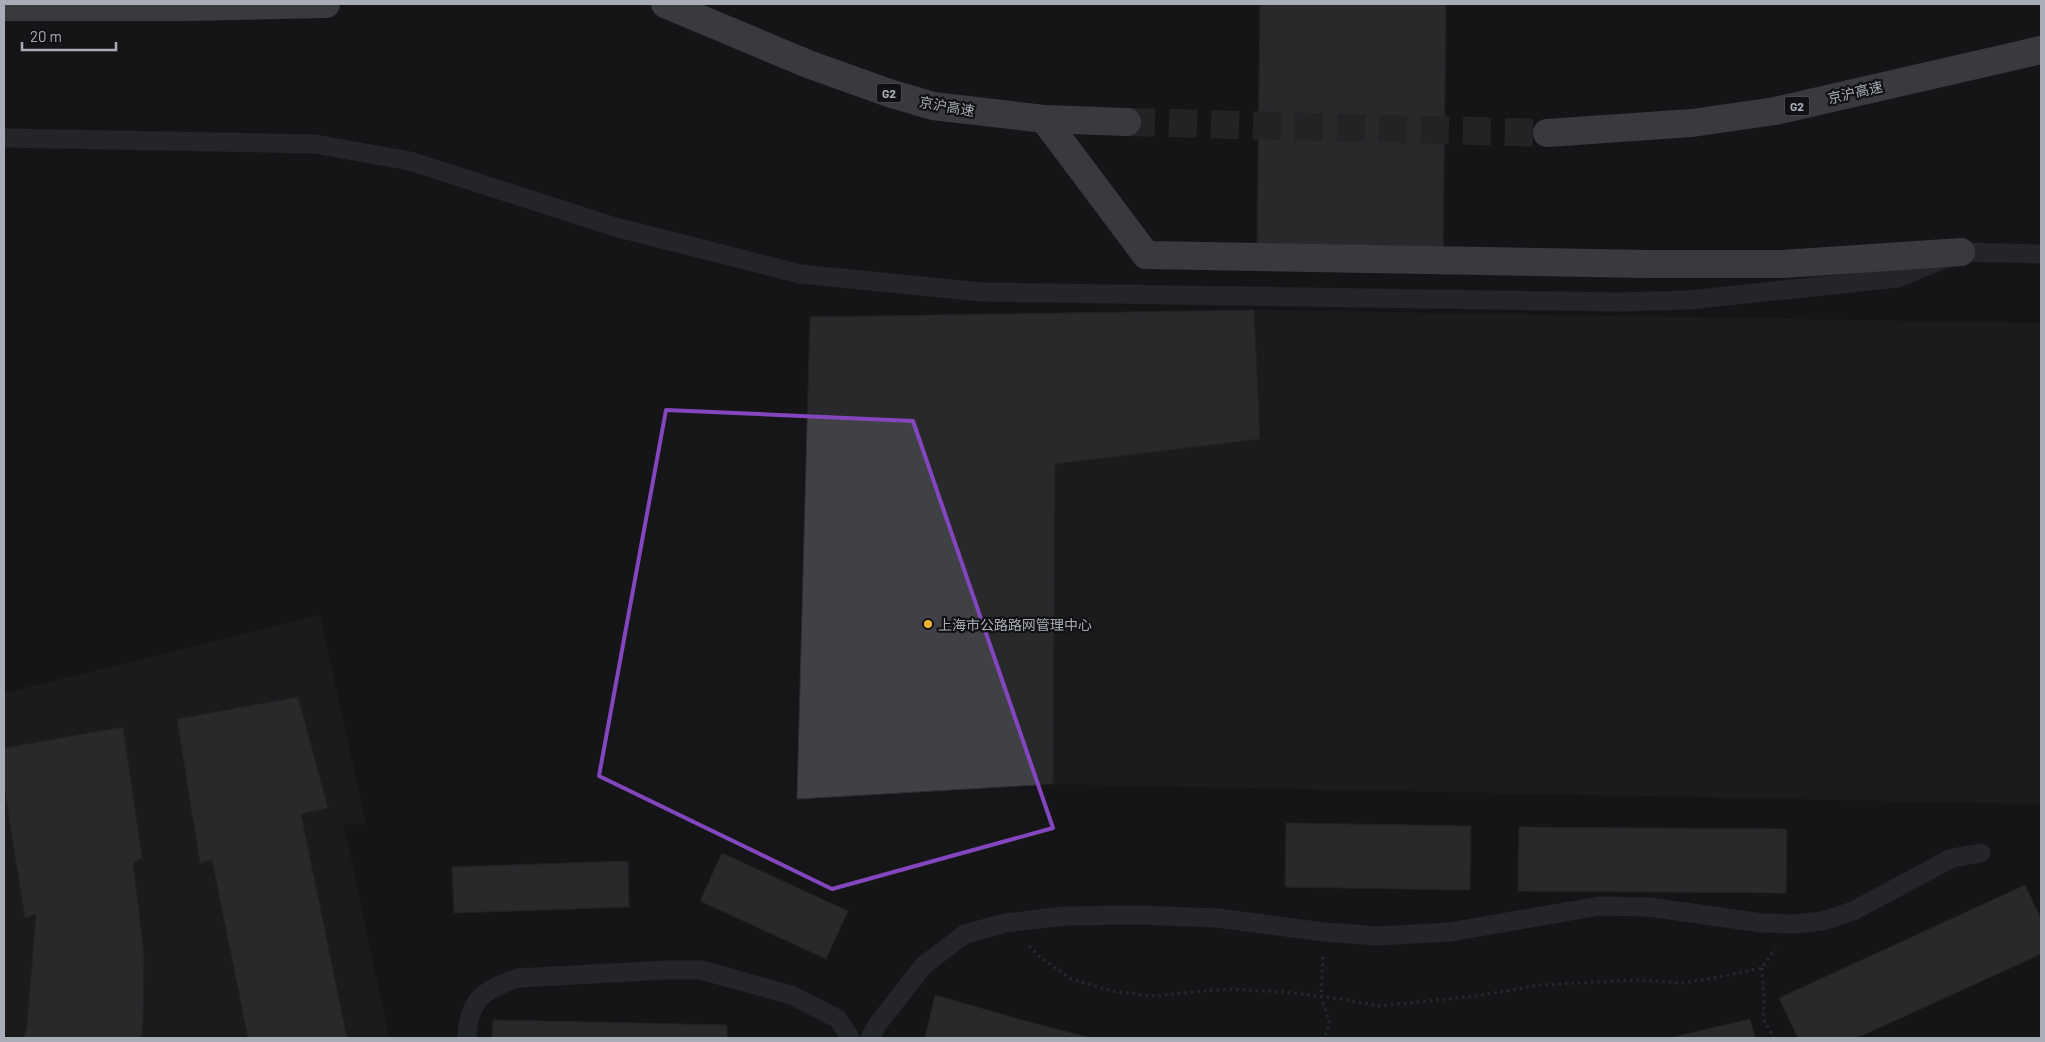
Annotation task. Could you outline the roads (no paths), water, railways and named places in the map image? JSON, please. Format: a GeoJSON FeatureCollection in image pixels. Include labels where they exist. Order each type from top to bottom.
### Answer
{"type":"FeatureCollection","features":[{"type":"Feature","properties":{"kind":"highway"},"geometry":{"type":"LineString","coordinates":[[4,7],[187,7],[326,4]]}},
{"type":"Feature","properties":{"kind":"highway","name":"京沪高速"},"geometry":{"type":"LineString","coordinates":[[665,4],[808,64],[889,93],[933,106],[1044,119],[1127,122]]}},
{"type":"Feature","properties":{"kind":"highway","name":"京沪高速"},"geometry":{"type":"LineString","coordinates":[[1548,133],[1692,124],[1775,110],[2041,50]]}},
{"type":"Feature","properties":{"kind":"highway"},"geometry":{"type":"LineString","coordinates":[[1044,119],[1146,255],[1648,264],[1783,264],[1961,252]]}},
{"type":"Feature","properties":{"kind":"lane"},"geometry":{"type":"LineString","coordinates":[[4,138],[315,144],[410,161],[615,227],[800,274],[982,292],[1619,302],[1689,300],[1898,278],[1961,252],[2041,254]]}},
{"type":"Feature","properties":{"kind":"lane"},"geometry":{"type":"LineString","coordinates":[[870,1038],[877,1025],[924,965],[966,934],[1005,924],[1065,916],[1139,915],[1217,918],[1324,932],[1378,936],[1450,932],[1599,906],[1648,906],[1752,922],[1793,924],[1823,921],[1853,911],[1952,858],[1980,853]]}},
{"type":"Feature","properties":{"kind":"lane"},"geometry":{"type":"LineString","coordinates":[[467,1038],[467,1021],[479,998],[497,985],[518,978],[667,970],[701,970],[791,995],[838,1019],[850,1038]]}},
{"type":"Feature","properties":{"kind":"tunnel"},"geometry":{"type":"LineString","coordinates":[[1127,122],[1547,133]]}},
{"type":"Feature","properties":{"kind":"place","name":"上海市公路路网管理中心"},"geometry":{"type":"Point","coordinates":[928,624]}}]}
